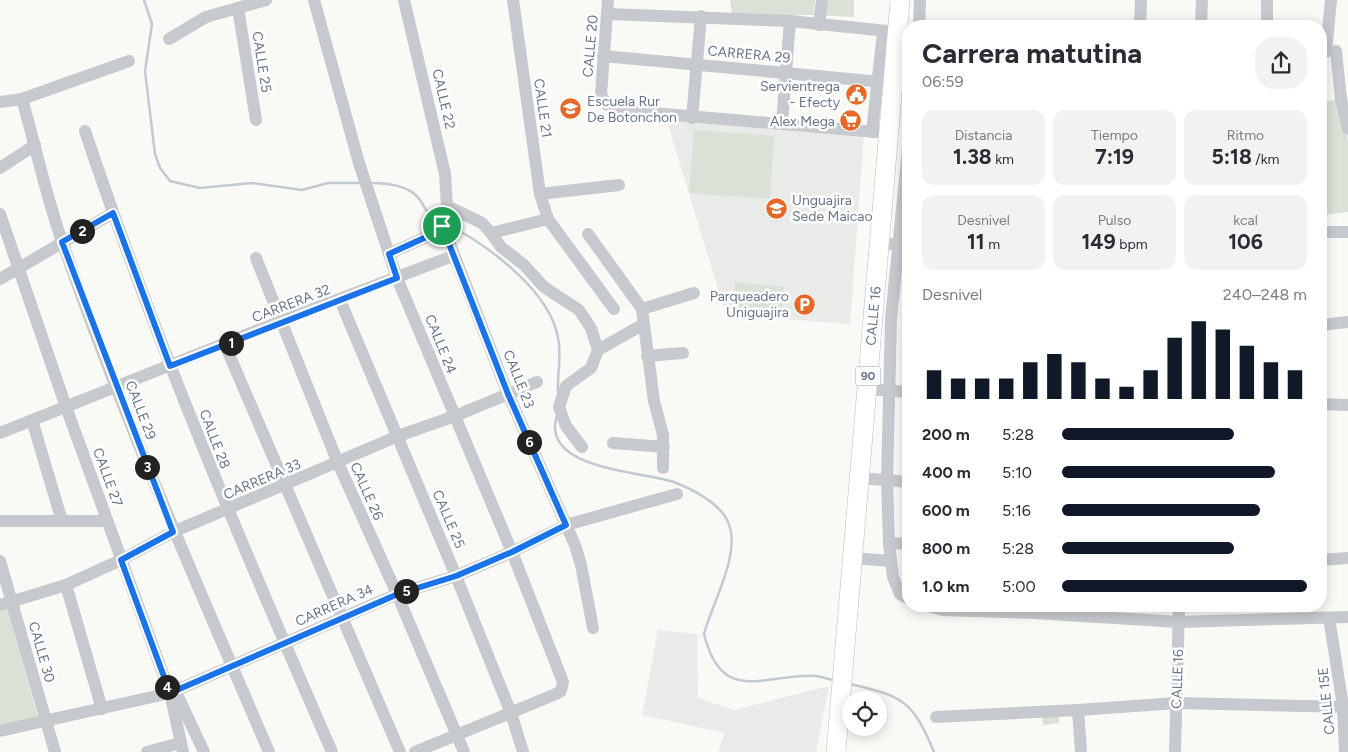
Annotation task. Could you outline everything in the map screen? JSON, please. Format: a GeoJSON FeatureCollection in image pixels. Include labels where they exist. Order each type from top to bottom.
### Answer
{"type":"FeatureCollection","features":[{"type":"Feature","properties":{"kind":"highway","name":"CALLE 16"},"geometry":{"type":"LineString","coordinates":[[836,752],[879,242],[880,133],[886,82],[902,59],[890,32],[900,0]]}},
{"type":"Feature","properties":{"kind":"street"},"geometry":{"type":"LineString","coordinates":[[169,39],[206,17],[266,0]]}},
{"type":"Feature","properties":{"kind":"street","name":"CALLE 24"},"geometry":{"type":"LineString","coordinates":[[314,0],[368,195],[397,278],[512,552],[564,682],[561,691],[511,713]]}},
{"type":"Feature","properties":{"kind":"street","name":"CALLE 22"},"geometry":{"type":"LineString","coordinates":[[404,0],[445,174],[446,206],[442,226]]}},
{"type":"Feature","properties":{"kind":"street","name":"CALLE 21"},"geometry":{"type":"LineString","coordinates":[[514,0],[540,194],[548,219],[614,309]]}},
{"type":"Feature","properties":{"kind":"street"},"geometry":{"type":"LineString","coordinates":[[608,0],[620,0]]}},
{"type":"Feature","properties":{"kind":"street","name":"CALLE 20"},"geometry":{"type":"LineString","coordinates":[[608,0],[601,94],[607,105],[617,110],[692,118]]}},
{"type":"Feature","properties":{"kind":"street"},"geometry":{"type":"LineString","coordinates":[[819,25],[822,0]]}},
{"type":"Feature","properties":{"kind":"street"},"geometry":{"type":"LineString","coordinates":[[919,20],[920,0]]}},
{"type":"Feature","properties":{"kind":"street"},"geometry":{"type":"LineString","coordinates":[[1140,20],[1141,0]]}},
{"type":"Feature","properties":{"kind":"street"},"geometry":{"type":"LineString","coordinates":[[1201,20],[1202,0]]}},
{"type":"Feature","properties":{"kind":"street"},"geometry":{"type":"LineString","coordinates":[[1266,20],[1267,0]]}},
{"type":"Feature","properties":{"kind":"street"},"geometry":{"type":"LineString","coordinates":[[1331,0],[1333,51],[1348,129]]}},
{"type":"Feature","properties":{"kind":"street","name":"CALLE 25"},"geometry":{"type":"LineString","coordinates":[[238,8],[256,120]]}},
{"type":"Feature","properties":{"kind":"street"},"geometry":{"type":"LineString","coordinates":[[608,14],[701,16],[790,21],[890,32]]}},
{"type":"Feature","properties":{"kind":"street"},"geometry":{"type":"LineString","coordinates":[[701,16],[692,118],[782,123],[880,133]]}},
{"type":"Feature","properties":{"kind":"street"},"geometry":{"type":"LineString","coordinates":[[782,123],[790,21]]}},
{"type":"Feature","properties":{"kind":"street","name":"CALLE 16"},"geometry":{"type":"LineString","coordinates":[[886,82],[890,32]]}},
{"type":"Feature","properties":{"kind":"street","name":"CARRERA 29"},"geometry":{"type":"LineString","coordinates":[[603,56],[886,82]]}},
{"type":"Feature","properties":{"kind":"street"},"geometry":{"type":"LineString","coordinates":[[0,102],[22,98],[129,61]]}},
{"type":"Feature","properties":{"kind":"street","name":"CALLE 29"},"geometry":{"type":"LineString","coordinates":[[22,98],[62,242],[116,387],[173,532],[269,752]]}},
{"type":"Feature","properties":{"kind":"street","name":"CALLE 28"},"geometry":{"type":"LineString","coordinates":[[86,131],[113,213],[170,366],[227,510],[332,752]]}},
{"type":"Feature","properties":{"kind":"street"},"geometry":{"type":"LineString","coordinates":[[0,168],[35,145]]}},
{"type":"Feature","properties":{"kind":"street"},"geometry":{"type":"LineString","coordinates":[[540,194],[619,185]]}},
{"type":"Feature","properties":{"kind":"street"},"geometry":{"type":"LineString","coordinates":[[446,206],[482,223],[502,247],[524,265],[544,287],[579,310],[591,328],[598,350],[591,368],[566,386],[559,407],[566,426],[582,447]]}},
{"type":"Feature","properties":{"kind":"street"},"geometry":{"type":"LineString","coordinates":[[0,279],[113,213]]}},
{"type":"Feature","properties":{"kind":"street","name":"CALLE 27"},"geometry":{"type":"LineString","coordinates":[[0,214],[121,560],[172,692],[181,747]]}},
{"type":"Feature","properties":{"kind":"street"},"geometry":{"type":"LineString","coordinates":[[491,233],[548,219]]}},
{"type":"Feature","properties":{"kind":"street"},"geometry":{"type":"LineString","coordinates":[[389,254],[424,238],[442,226]]}},
{"type":"Feature","properties":{"kind":"street","name":"CALLE 23"},"geometry":{"type":"LineString","coordinates":[[442,226],[508,394],[566,525],[581,565],[593,628]]}},
{"type":"Feature","properties":{"kind":"street"},"geometry":{"type":"LineString","coordinates":[[1327,232],[1348,232]]}},
{"type":"Feature","properties":{"kind":"street"},"geometry":{"type":"LineString","coordinates":[[588,234],[642,309],[642,325],[664,447],[664,468]]}},
{"type":"Feature","properties":{"kind":"street"},"geometry":{"type":"LineString","coordinates":[[879,242],[902,246]]}},
{"type":"Feature","properties":{"kind":"street"},"geometry":{"type":"LineString","coordinates":[[902,252],[890,319],[887,390],[889,543],[893,577],[902,593]]}},
{"type":"Feature","properties":{"kind":"street","name":"CARRERA 32"},"geometry":{"type":"LineString","coordinates":[[0,433],[225,345],[281,321],[453,256]]}},
{"type":"Feature","properties":{"kind":"street","name":"CALLE 26"},"geometry":{"type":"LineString","coordinates":[[256,258],[338,463],[398,594],[464,752]]}},
{"type":"Feature","properties":{"kind":"street"},"geometry":{"type":"LineString","coordinates":[[642,309],[694,293]]}},
{"type":"Feature","properties":{"kind":"street","name":"CALLE 25"},"geometry":{"type":"LineString","coordinates":[[340,300],[456,576],[511,713],[523,752]]}},
{"type":"Feature","properties":{"kind":"street"},"geometry":{"type":"LineString","coordinates":[[1327,324],[1348,322]]}},
{"type":"Feature","properties":{"kind":"street"},"geometry":{"type":"LineString","coordinates":[[598,350],[642,325]]}},
{"type":"Feature","properties":{"kind":"street"},"geometry":{"type":"LineString","coordinates":[[225,345],[400,752]]}},
{"type":"Feature","properties":{"kind":"street"},"geometry":{"type":"LineString","coordinates":[[647,356],[683,353]]}},
{"type":"Feature","properties":{"kind":"street","name":"CARRERA 33"},"geometry":{"type":"LineString","coordinates":[[6,603],[66,585],[121,560],[173,532],[398,436],[455,416],[536,382]]}},
{"type":"Feature","properties":{"kind":"street"},"geometry":{"type":"LineString","coordinates":[[867,389],[902,391]]}},
{"type":"Feature","properties":{"kind":"street"},"geometry":{"type":"LineString","coordinates":[[1327,404],[1348,405]]}},
{"type":"Feature","properties":{"kind":"street"},"geometry":{"type":"LineString","coordinates":[[32,420],[62,521]]}},
{"type":"Feature","properties":{"kind":"street"},"geometry":{"type":"LineString","coordinates":[[613,443],[664,447]]}},
{"type":"Feature","properties":{"kind":"street"},"geometry":{"type":"LineString","coordinates":[[859,478],[902,481]]}},
{"type":"Feature","properties":{"kind":"street","name":"CARRERA 34"},"geometry":{"type":"LineString","coordinates":[[0,731],[172,692],[398,594],[456,576],[512,552],[566,525],[677,494]]}},
{"type":"Feature","properties":{"kind":"street"},"geometry":{"type":"LineString","coordinates":[[0,521],[107,521]]}},
{"type":"Feature","properties":{"kind":"street"},"geometry":{"type":"LineString","coordinates":[[889,543],[902,544]]}},
{"type":"Feature","properties":{"kind":"street"},"geometry":{"type":"LineString","coordinates":[[852,558],[891,561]]}},
{"type":"Feature","properties":{"kind":"street"},"geometry":{"type":"LineString","coordinates":[[1327,560],[1348,558]]}},
{"type":"Feature","properties":{"kind":"street","name":"CALLE 30"},"geometry":{"type":"LineString","coordinates":[[0,561],[6,603],[55,752]]}},
{"type":"Feature","properties":{"kind":"street"},"geometry":{"type":"LineString","coordinates":[[66,585],[102,709]]}},
{"type":"Feature","properties":{"kind":"street"},"geometry":{"type":"LineString","coordinates":[[1058,612],[1179,622],[1321,614],[1348,617]]}},
{"type":"Feature","properties":{"kind":"street","name":"CALLE 16"},"geometry":{"type":"LineString","coordinates":[[1175,752],[1180,612]]}},
{"type":"Feature","properties":{"kind":"street","name":"CALLE 15E"},"geometry":{"type":"LineString","coordinates":[[1321,614],[1343,668],[1345,752]]}},
{"type":"Feature","properties":{"kind":"street"},"geometry":{"type":"LineString","coordinates":[[172,692],[204,752]]}},
{"type":"Feature","properties":{"kind":"street"},"geometry":{"type":"LineString","coordinates":[[936,717],[1177,703],[1345,707]]}},
{"type":"Feature","properties":{"kind":"street"},"geometry":{"type":"LineString","coordinates":[[1078,710],[1081,752]]}},
{"type":"Feature","properties":{"kind":"street"},"geometry":{"type":"LineString","coordinates":[[415,752],[511,713]]}},
{"type":"Feature","properties":{"kind":"street"},"geometry":{"type":"LineString","coordinates":[[146,752],[181,747]]}},
{"type":"Feature","properties":{"kind":"shaded area"},"geometry":{"type":"Polygon","coordinates":[[[730,0],[815,0],[814,15],[732,15],[730,0]]]}},
{"type":"Feature","properties":{"kind":"shaded area"},"geometry":{"type":"Polygon","coordinates":[[[816,0],[854,0],[854,17],[816,15],[816,0]]]}},
{"type":"Feature","properties":{"kind":"shaded area"},"geometry":{"type":"Polygon","coordinates":[[[1343,99],[1348,143],[1348,212],[1327,214],[1327,101],[1343,99]]]}},
{"type":"Feature","properties":{"kind":"shaded area","name":"Unguajira Sede Maicao"},"geometry":{"type":"Polygon","coordinates":[[[666,118],[864,133],[850,324],[726,315],[666,118]]]}},
{"type":"Feature","properties":{"kind":"shaded area"},"geometry":{"type":"Polygon","coordinates":[[[694,130],[774,136],[770,199],[689,193],[694,130]]]}},
{"type":"Feature","properties":{"kind":"shaded area"},"geometry":{"type":"Polygon","coordinates":[[[735,282],[784,287],[782,316],[732,311],[735,282]]]}},
{"type":"Feature","properties":{"kind":"shaded area"},"geometry":{"type":"Polygon","coordinates":[[[8,609],[38,717],[0,727],[0,611],[8,609]]]}},
{"type":"Feature","properties":{"kind":"shaded area"},"geometry":{"type":"Polygon","coordinates":[[[658,630],[697,634],[698,698],[734,710],[829,686],[816,752],[718,752],[725,733],[642,715],[658,630]]]}},
{"type":"Feature","properties":{"kind":"shaded area"},"geometry":{"type":"Polygon","coordinates":[[[1059,714],[1059,723],[1043,725],[1042,716],[1059,714]]]}},
{"type":"Feature","properties":{"kind":"waterway"},"geometry":{"type":"LineString","coordinates":[[144,0],[152,24],[145,71],[155,154],[160,168],[170,181],[200,188],[252,183],[302,190],[328,183],[362,183]]}},
{"type":"Feature","properties":{"kind":"waterway"},"geometry":{"type":"LineString","coordinates":[[370,183],[390,184],[410,191],[416,195],[430,215],[441,221]]}},
{"type":"Feature","properties":{"kind":"waterway"},"geometry":{"type":"LineString","coordinates":[[448,225],[481,244],[498,257],[515,271],[543,303],[553,320],[558,338],[560,352],[558,392]]}},
{"type":"Feature","properties":{"kind":"waterway"},"geometry":{"type":"LineString","coordinates":[[557,415],[556,433],[563,447],[578,457],[597,465],[674,482],[705,497],[724,515],[731,534],[729,563],[704,634],[712,657],[722,671],[734,679],[748,681],[763,681],[797,676],[816,676],[835,681]]}},
{"type":"Feature","properties":{"kind":"waterway"},"geometry":{"type":"LineString","coordinates":[[850,684],[883,693],[904,703],[912,711],[927,735],[934,752]]}},
{"type":"Feature","properties":{"kind":"place","name":"Servientrega - Efecty"},"geometry":{"type":"Point","coordinates":[856,94]}},
{"type":"Feature","properties":{"kind":"place","name":"Escuela Rur De Botonchon"},"geometry":{"type":"Point","coordinates":[571,109]}},
{"type":"Feature","properties":{"kind":"place","name":"Alex Mega"},"geometry":{"type":"Point","coordinates":[851,121]}},
{"type":"Feature","properties":{"kind":"place","name":"Unguajira Sede Maicao"},"geometry":{"type":"Point","coordinates":[776,208]}},
{"type":"Feature","properties":{"kind":"place","name":"Parqueadero Uniguajira"},"geometry":{"type":"Point","coordinates":[805,304]}},
{"type":"Feature","properties":{"kind":"route"},"geometry":{"type":"LineString","coordinates":[[113,213],[170,366],[281,321],[397,278],[389,254],[424,238],[442,226],[508,394],[566,525],[512,552],[456,576],[398,594],[170,693],[121,560],[173,532],[62,242],[113,213]]}}]}
